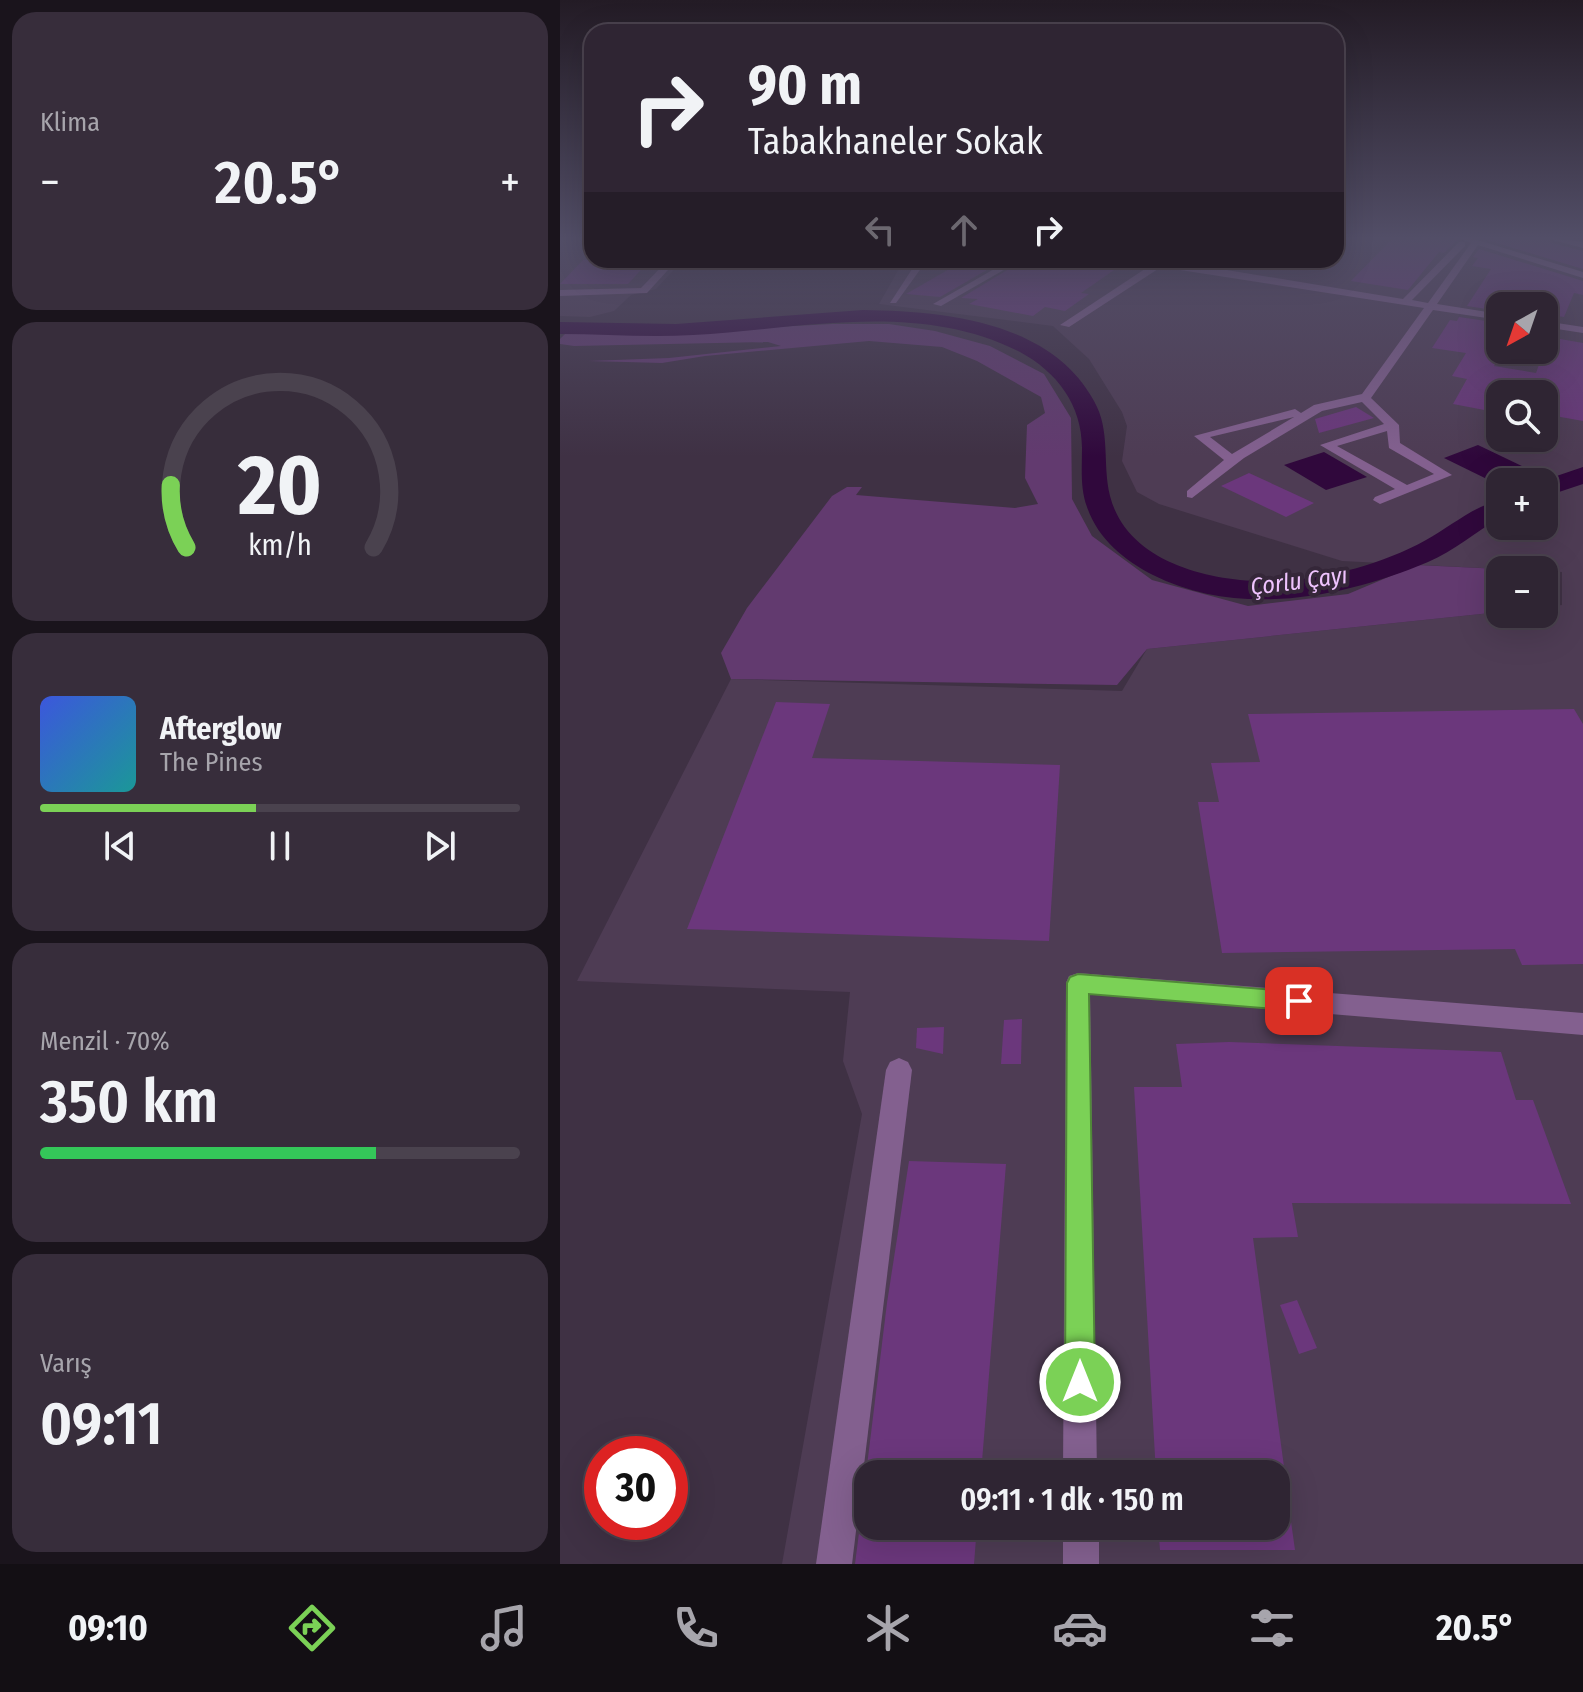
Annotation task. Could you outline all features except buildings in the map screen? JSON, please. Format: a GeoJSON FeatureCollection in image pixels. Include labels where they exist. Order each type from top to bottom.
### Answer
{"type":"FeatureCollection","features":[{"type":"Feature","properties":{"kind":"street"},"geometry":{"type":"LineString","coordinates":[[1065,325],[1087,311]]}},
{"type":"Feature","properties":{"kind":"street"},"geometry":{"type":"LineString","coordinates":[[1232,460],[1200,436],[1364,397],[1428,311]]}},
{"type":"Feature","properties":{"kind":"street"},"geometry":{"type":"LineString","coordinates":[[1463,311],[1486,315]]}},
{"type":"Feature","properties":{"kind":"street"},"geometry":{"type":"LineString","coordinates":[[1558,326],[1583,330]]}},
{"type":"Feature","properties":{"kind":"street"},"geometry":{"type":"LineString","coordinates":[[1364,397],[1393,425],[1394,445],[1445,475],[1380,500]]}},
{"type":"Feature","properties":{"kind":"street"},"geometry":{"type":"LineString","coordinates":[[1192,494],[1232,460],[1318,408]]}},
{"type":"Feature","properties":{"kind":"street"},"geometry":{"type":"LineString","coordinates":[[1393,425],[1326,445],[1407,490]]}},
{"type":"Feature","properties":{"kind":"street"},"geometry":{"type":"LineString","coordinates":[[1080,1460],[1078,983],[1583,1024]]}},
{"type":"Feature","properties":{"kind":"street"},"geometry":{"type":"LineString","coordinates":[[834,1564],[899,1070]]}},
{"type":"Feature","properties":{"kind":"street"},"geometry":{"type":"LineString","coordinates":[[1081,1540],[1081,1564]]}},
{"type":"Feature","properties":{"kind":"shaded area"},"geometry":{"type":"Polygon","coordinates":[[[560,311],[614,311],[590,317],[560,316],[560,311]]]}},
{"type":"Feature","properties":{"kind":"shaded area"},"geometry":{"type":"Polygon","coordinates":[[[934,311],[1486,311],[1486,364],[1558,364],[1558,311],[1583,311],[1583,1564],[782,1564],[862,1114],[843,1061],[850,992],[577,981],[731,679],[1122,691],[1147,649],[1486,613],[1486,628],[1558,628],[1562,572],[1558,572],[1558,556],[1486,556],[1486,568],[1342,561],[1159,504],[1137,492],[1122,461],[1127,426],[1122,412],[1089,359],[1053,326],[934,311]]]}},
{"type":"Feature","properties":{"kind":"shaded area"},"geometry":{"type":"Polygon","coordinates":[[[889,324],[935,331],[990,346],[1044,374],[1071,418],[1072,499],[1092,536],[1152,580],[1248,606],[1348,594],[1417,565],[1486,568],[1486,613],[1147,649],[1117,685],[731,679],[721,653],[747,608],[832,496],[847,487],[862,487],[856,495],[1015,508],[1038,504],[1025,478],[1027,425],[1045,413],[1041,397],[977,361],[942,347],[869,341],[705,356],[662,363],[588,361],[669,358],[781,346],[768,342],[560,344],[560,339],[568,331],[625,335],[889,324]]]}},
{"type":"Feature","properties":{"kind":"shaded area"},"geometry":{"type":"Polygon","coordinates":[[[1478,445],[1486,452],[1493,452],[1526,468],[1486,468],[1486,479],[1444,458],[1478,445]]]}},
{"type":"Feature","properties":{"kind":"shaded area"},"geometry":{"type":"Polygon","coordinates":[[[1324,452],[1367,477],[1326,490],[1284,465],[1324,452]]]}},
{"type":"Feature","properties":{"kind":"waterway","name":"Çorlu Çayı"},"geometry":{"type":"LineString","coordinates":[[560,328],[676,330],[820,318],[906,316],[948,321],[988,331],[1027,348],[1053,365],[1082,398],[1092,426],[1097,496],[1104,516],[1116,534],[1130,549],[1148,561],[1179,576],[1212,586],[1281,590],[1351,578],[1428,551],[1486,515]]}},
{"type":"Feature","properties":{"kind":"waterway","name":"Çorlu Çayı"},"geometry":{"type":"LineString","coordinates":[[1558,484],[1583,475]]}},
{"type":"Feature","properties":{"kind":"route"},"geometry":{"type":"LineString","coordinates":[[1080,1382],[1078,983],[1299,1001]]}}]}
